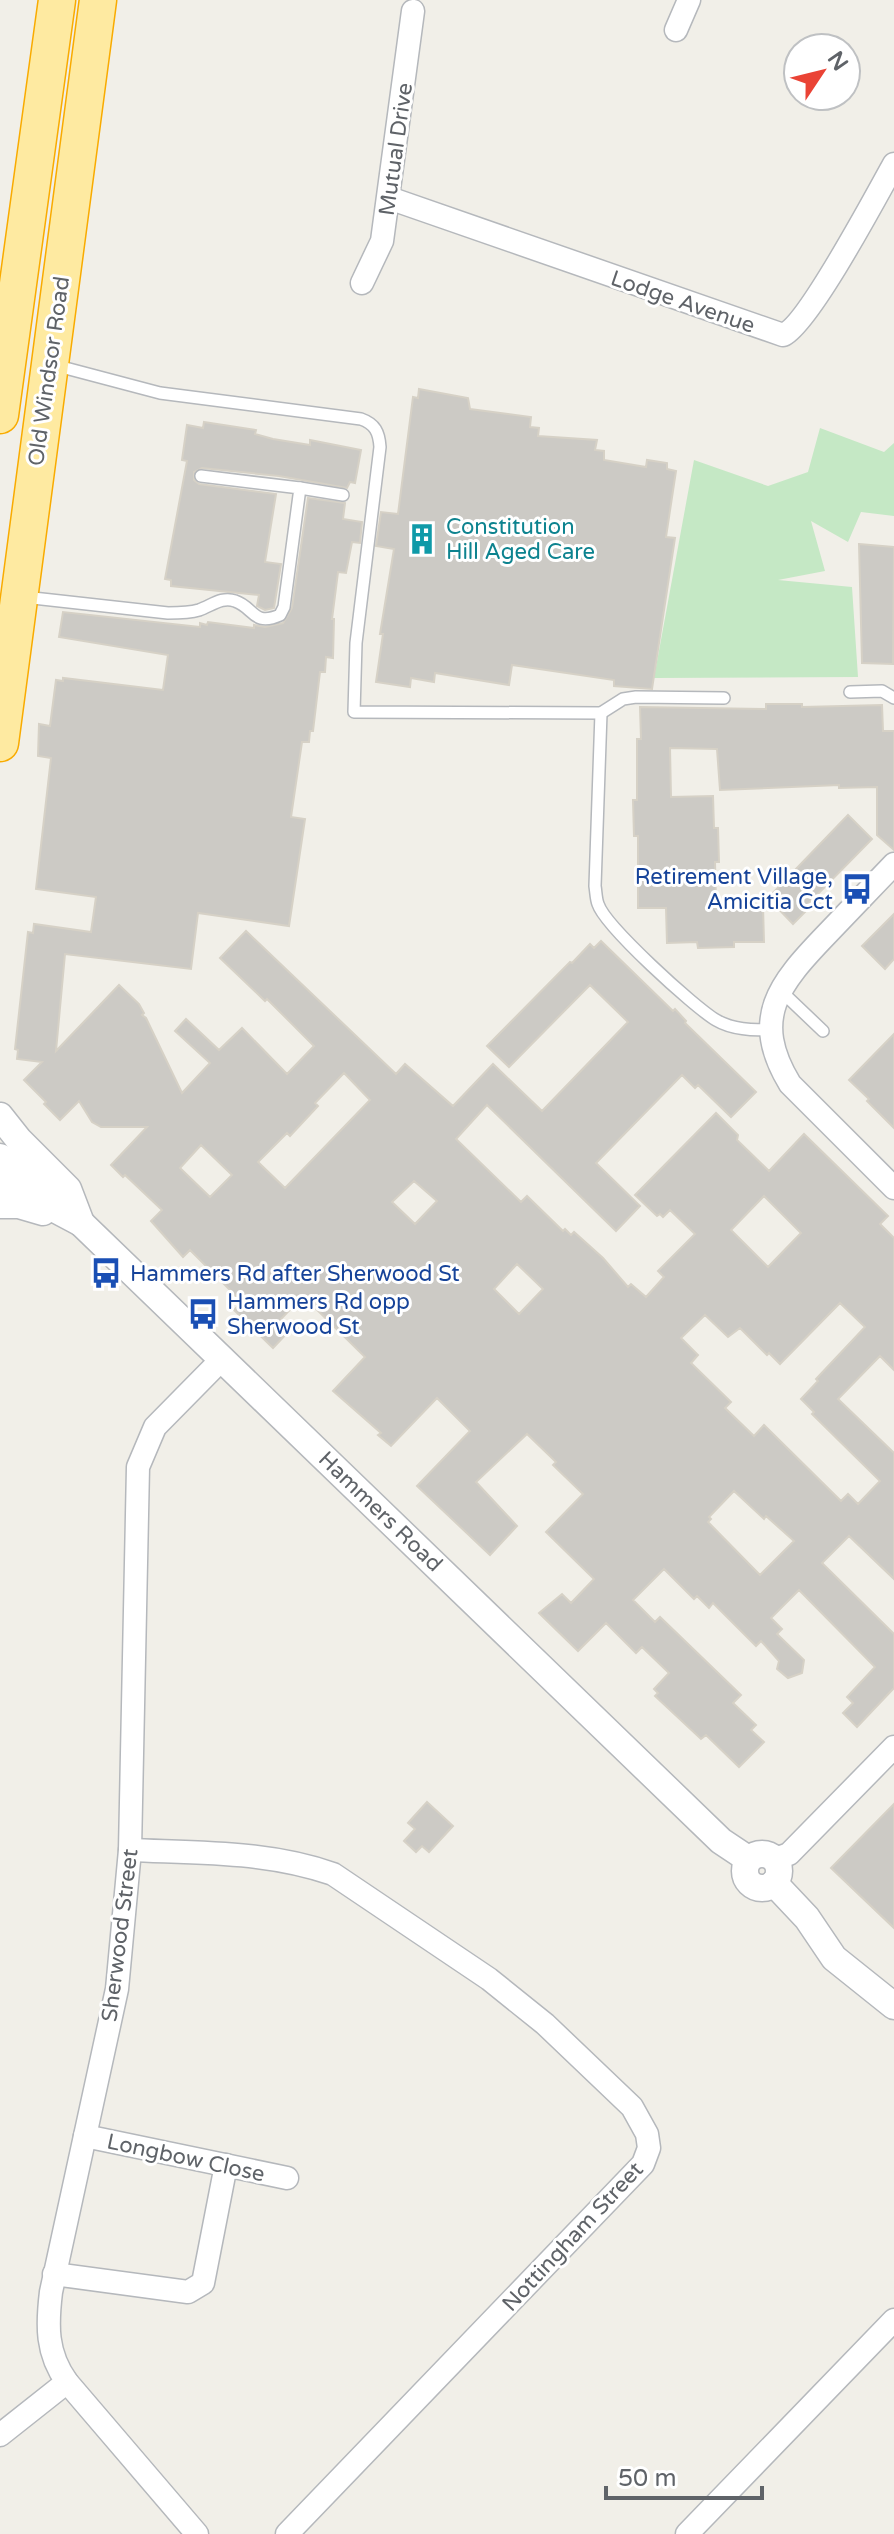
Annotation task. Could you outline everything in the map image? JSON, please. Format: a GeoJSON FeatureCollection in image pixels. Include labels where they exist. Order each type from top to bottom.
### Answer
{"type":"FeatureCollection","features":[{"type":"Feature","properties":{"kind":"highway","name":"Old Windsor Road"},"geometry":{"type":"LineString","coordinates":[[0,415],[57,0]]}},
{"type":"Feature","properties":{"kind":"highway","name":"Old Windsor Road"},"geometry":{"type":"LineString","coordinates":[[0,743],[98,0]]}},
{"type":"Feature","properties":{"kind":"street"},"geometry":{"type":"LineString","coordinates":[[676,30],[689,0]]}},
{"type":"Feature","properties":{"kind":"street","name":"Mutual Drive"},"geometry":{"type":"LineString","coordinates":[[362,283],[382,241],[413,11]]}},
{"type":"Feature","properties":{"kind":"street","name":"Lodge Avenue"},"geometry":{"type":"LineString","coordinates":[[389,198],[783,335],[789,333],[811,303],[894,164]]}},
{"type":"Feature","properties":{"kind":"street"},"geometry":{"type":"LineString","coordinates":[[894,864],[807,955],[780,989],[774,1003],[770,1029],[776,1056],[790,1084],[894,1188]]}},
{"type":"Feature","properties":{"kind":"street"},"geometry":{"type":"LineString","coordinates":[[0,1116],[19,1140],[68,1189],[81,1223]]}},
{"type":"Feature","properties":{"kind":"street"},"geometry":{"type":"LineString","coordinates":[[0,1157],[32,1174],[81,1223]]}},
{"type":"Feature","properties":{"kind":"street","name":"Hammers Road"},"geometry":{"type":"LineString","coordinates":[[0,1180],[81,1223],[721,1841],[748,1859],[765,1853],[775,1871]]}},
{"type":"Feature","properties":{"kind":"street"},"geometry":{"type":"LineString","coordinates":[[0,1205],[19,1205],[81,1223]]}},
{"type":"Feature","properties":{"kind":"street","name":"Sherwood Street"},"geometry":{"type":"LineString","coordinates":[[197,2534],[67,2382],[55,2363],[47,2328],[54,2274],[117,1989],[130,1850],[138,1467],[142,1451],[155,1427],[223,1358]]}},
{"type":"Feature","properties":{"kind":"street"},"geometry":{"type":"LineString","coordinates":[[894,1747],[775,1871],[834,1958],[894,2006]]}},
{"type":"Feature","properties":{"kind":"street","name":"Nottingham Street"},"geometry":{"type":"LineString","coordinates":[[130,1850],[275,1859],[308,1865],[333,1874],[517,1999],[632,2107],[647,2134],[649,2148],[643,2164],[287,2534]]}},
{"type":"Feature","properties":{"kind":"street","name":"Longbow Close"},"geometry":{"type":"LineString","coordinates":[[85,2136],[287,2178]]}},
{"type":"Feature","properties":{"kind":"street"},"geometry":{"type":"LineString","coordinates":[[54,2274],[188,2292],[203,2283],[226,2165]]}},
{"type":"Feature","properties":{"kind":"street"},"geometry":{"type":"LineString","coordinates":[[687,2534],[894,2320]]}},
{"type":"Feature","properties":{"kind":"street"},"geometry":{"type":"LineString","coordinates":[[0,2435],[67,2382]]}},
{"type":"Feature","properties":{"kind":"lane"},"geometry":{"type":"LineString","coordinates":[[49,363],[160,393],[361,419],[372,424],[379,436],[380,447],[356,643],[354,712],[601,713],[623,699],[636,697],[724,698]]}},
{"type":"Feature","properties":{"kind":"lane"},"geometry":{"type":"LineString","coordinates":[[201,476],[343,495]]}},
{"type":"Feature","properties":{"kind":"lane"},"geometry":{"type":"LineString","coordinates":[[19,596],[168,613],[187,613],[219,601],[236,601],[254,616],[275,617],[284,607],[300,488]]}},
{"type":"Feature","properties":{"kind":"lane"},"geometry":{"type":"LineString","coordinates":[[850,692],[882,691],[894,698]]}},
{"type":"Feature","properties":{"kind":"lane"},"geometry":{"type":"LineString","coordinates":[[601,713],[595,886],[598,906],[623,937],[671,983],[719,1022],[750,1029],[770,1029]]}},
{"type":"Feature","properties":{"kind":"lane"},"geometry":{"type":"LineString","coordinates":[[780,989],[823,1031]]}},
{"type":"Feature","properties":{"kind":"green space"},"geometry":{"type":"Polygon","coordinates":[[[820,428],[884,452],[894,443],[894,516],[861,512],[848,542],[811,521],[825,571],[778,580],[852,587],[858,677],[654,678],[694,460],[768,486],[808,472],[820,428]]]}},
{"type":"Feature","properties":{"kind":"building"},"geometry":{"type":"Polygon","coordinates":[[[419,389],[468,398],[470,409],[531,417],[530,427],[539,428],[538,436],[597,440],[595,450],[604,451],[604,460],[646,467],[647,460],[667,463],[667,469],[676,471],[666,537],[675,538],[652,689],[614,686],[614,680],[512,665],[509,685],[435,673],[434,682],[411,678],[410,687],[376,682],[383,634],[380,634],[394,549],[376,546],[381,512],[398,514],[413,397],[418,398],[419,389]]]}},
{"type":"Feature","properties":{"kind":"building"},"geometry":{"type":"Polygon","coordinates":[[[204,422],[256,430],[255,434],[273,439],[310,445],[310,440],[361,450],[355,483],[350,482],[347,488],[279,476],[202,468],[194,472],[194,480],[199,484],[276,494],[265,562],[281,564],[274,608],[265,610],[257,606],[259,595],[171,586],[171,580],[165,579],[187,461],[182,460],[187,425],[203,428],[204,422]]]}},
{"type":"Feature","properties":{"kind":"building"},"geometry":{"type":"Polygon","coordinates":[[[308,498],[345,503],[343,519],[362,522],[360,543],[352,542],[346,573],[338,572],[332,619],[333,658],[326,657],[325,672],[320,672],[313,731],[310,731],[309,742],[302,742],[291,817],[305,819],[289,926],[198,913],[191,969],[65,954],[56,1051],[119,985],[139,1004],[182,1093],[210,1063],[175,1031],[186,1019],[219,1050],[242,1028],[287,1074],[314,1046],[220,958],[246,931],[396,1074],[405,1064],[453,1106],[493,1064],[542,1111],[628,1022],[590,985],[509,1067],[487,1046],[570,962],[590,944],[594,948],[601,941],[673,1011],[675,1009],[685,1023],[756,1092],[731,1117],[698,1085],[695,1088],[682,1075],[596,1163],[640,1206],[616,1231],[487,1105],[456,1139],[521,1202],[527,1196],[563,1231],[565,1229],[571,1235],[574,1232],[603,1258],[628,1287],[631,1284],[646,1297],[664,1277],[658,1271],[695,1234],[670,1210],[663,1217],[660,1214],[657,1216],[635,1195],[716,1113],[738,1135],[737,1140],[769,1171],[804,1134],[888,1216],[880,1224],[894,1238],[894,1370],[880,1356],[838,1399],[894,1453],[894,1579],[849,1536],[822,1563],[894,1634],[894,1688],[857,1727],[843,1713],[853,1703],[847,1697],[875,1667],[799,1590],[771,1618],[782,1629],[777,1634],[804,1660],[802,1673],[788,1678],[777,1669],[779,1661],[761,1641],[756,1646],[713,1603],[709,1608],[697,1596],[694,1599],[664,1569],[633,1600],[655,1622],[660,1617],[741,1695],[733,1703],[756,1725],[751,1730],[764,1742],[739,1767],[706,1735],[701,1739],[655,1696],[658,1693],[654,1689],[669,1673],[642,1647],[636,1653],[606,1623],[578,1651],[539,1613],[562,1594],[571,1603],[594,1579],[546,1532],[583,1494],[553,1465],[556,1462],[527,1434],[476,1482],[517,1526],[490,1555],[417,1486],[470,1431],[437,1398],[391,1446],[378,1435],[381,1433],[333,1391],[365,1357],[303,1296],[281,1319],[291,1329],[273,1348],[234,1310],[242,1302],[190,1250],[183,1257],[151,1221],[162,1210],[111,1165],[147,1127],[101,1127],[92,1122],[79,1101],[60,1120],[24,1080],[42,1062],[17,1059],[18,1050],[15,1049],[28,932],[33,933],[34,924],[91,932],[96,897],[36,889],[51,758],[38,756],[39,724],[50,726],[56,680],[63,681],[63,678],[163,690],[168,655],[59,637],[63,612],[200,627],[200,623],[207,625],[208,622],[254,628],[254,625],[265,627],[283,623],[292,608],[308,498]],[[344,1073],[315,1103],[318,1106],[290,1136],[287,1133],[258,1162],[285,1188],[370,1100],[344,1073]],[[201,1145],[180,1168],[210,1197],[232,1175],[201,1145]],[[414,1181],[392,1202],[415,1224],[437,1201],[414,1181]],[[764,1196],[731,1230],[768,1267],[801,1233],[764,1196]],[[517,1264],[494,1289],[519,1314],[543,1289],[517,1264]],[[840,1303],[780,1364],[769,1353],[767,1355],[740,1328],[728,1337],[705,1315],[681,1338],[698,1355],[691,1363],[731,1402],[725,1408],[754,1436],[764,1425],[841,1501],[848,1494],[858,1504],[880,1481],[812,1414],[814,1412],[801,1399],[865,1327],[840,1303]],[[734,1491],[709,1517],[708,1522],[760,1575],[794,1541],[734,1491]]]}},
{"type":"Feature","properties":{"kind":"building"},"geometry":{"type":"Polygon","coordinates":[[[859,544],[894,547],[893,664],[862,663],[859,544]]]}},
{"type":"Feature","properties":{"kind":"building"},"geometry":{"type":"Polygon","coordinates":[[[766,704],[802,704],[802,707],[882,705],[883,731],[894,731],[894,850],[877,835],[877,787],[839,788],[839,785],[720,790],[717,749],[670,748],[671,797],[713,796],[719,862],[715,862],[716,902],[724,902],[724,907],[763,906],[764,942],[734,942],[734,947],[698,948],[697,942],[667,943],[666,908],[638,908],[638,836],[634,836],[633,800],[637,800],[640,707],[766,709],[766,704]]]}},
{"type":"Feature","properties":{"kind":"building"},"geometry":{"type":"Polygon","coordinates":[[[848,815],[872,839],[804,908],[807,910],[793,924],[768,898],[848,815]]]}},
{"type":"Feature","properties":{"kind":"building"},"geometry":{"type":"Polygon","coordinates":[[[894,914],[894,959],[885,969],[862,946],[894,914]]]}},
{"type":"Feature","properties":{"kind":"building"},"geometry":{"type":"Polygon","coordinates":[[[894,1034],[894,1128],[849,1080],[894,1034]]]}},
{"type":"Feature","properties":{"kind":"building"},"geometry":{"type":"Polygon","coordinates":[[[427,1802],[453,1826],[429,1852],[422,1846],[416,1852],[404,1841],[415,1829],[408,1823],[427,1802]]]}},
{"type":"Feature","properties":{"kind":"building"},"geometry":{"type":"Polygon","coordinates":[[[894,1804],[894,1928],[831,1868],[894,1804]]]}},
{"type":"Feature","properties":{"kind":"place","name":"Constitution Hill Aged Care"},"geometry":{"type":"Point","coordinates":[422,539]}},
{"type":"Feature","properties":{"kind":"place","name":"Retirement Village, Amicitia Cct"},"geometry":{"type":"Point","coordinates":[857,889]}},
{"type":"Feature","properties":{"kind":"place","name":"Hammers Rd after Sherwood St"},"geometry":{"type":"Point","coordinates":[106,1273]}},
{"type":"Feature","properties":{"kind":"place","name":"Hammers Rd opp Sherwood St"},"geometry":{"type":"Point","coordinates":[203,1314]}}]}
